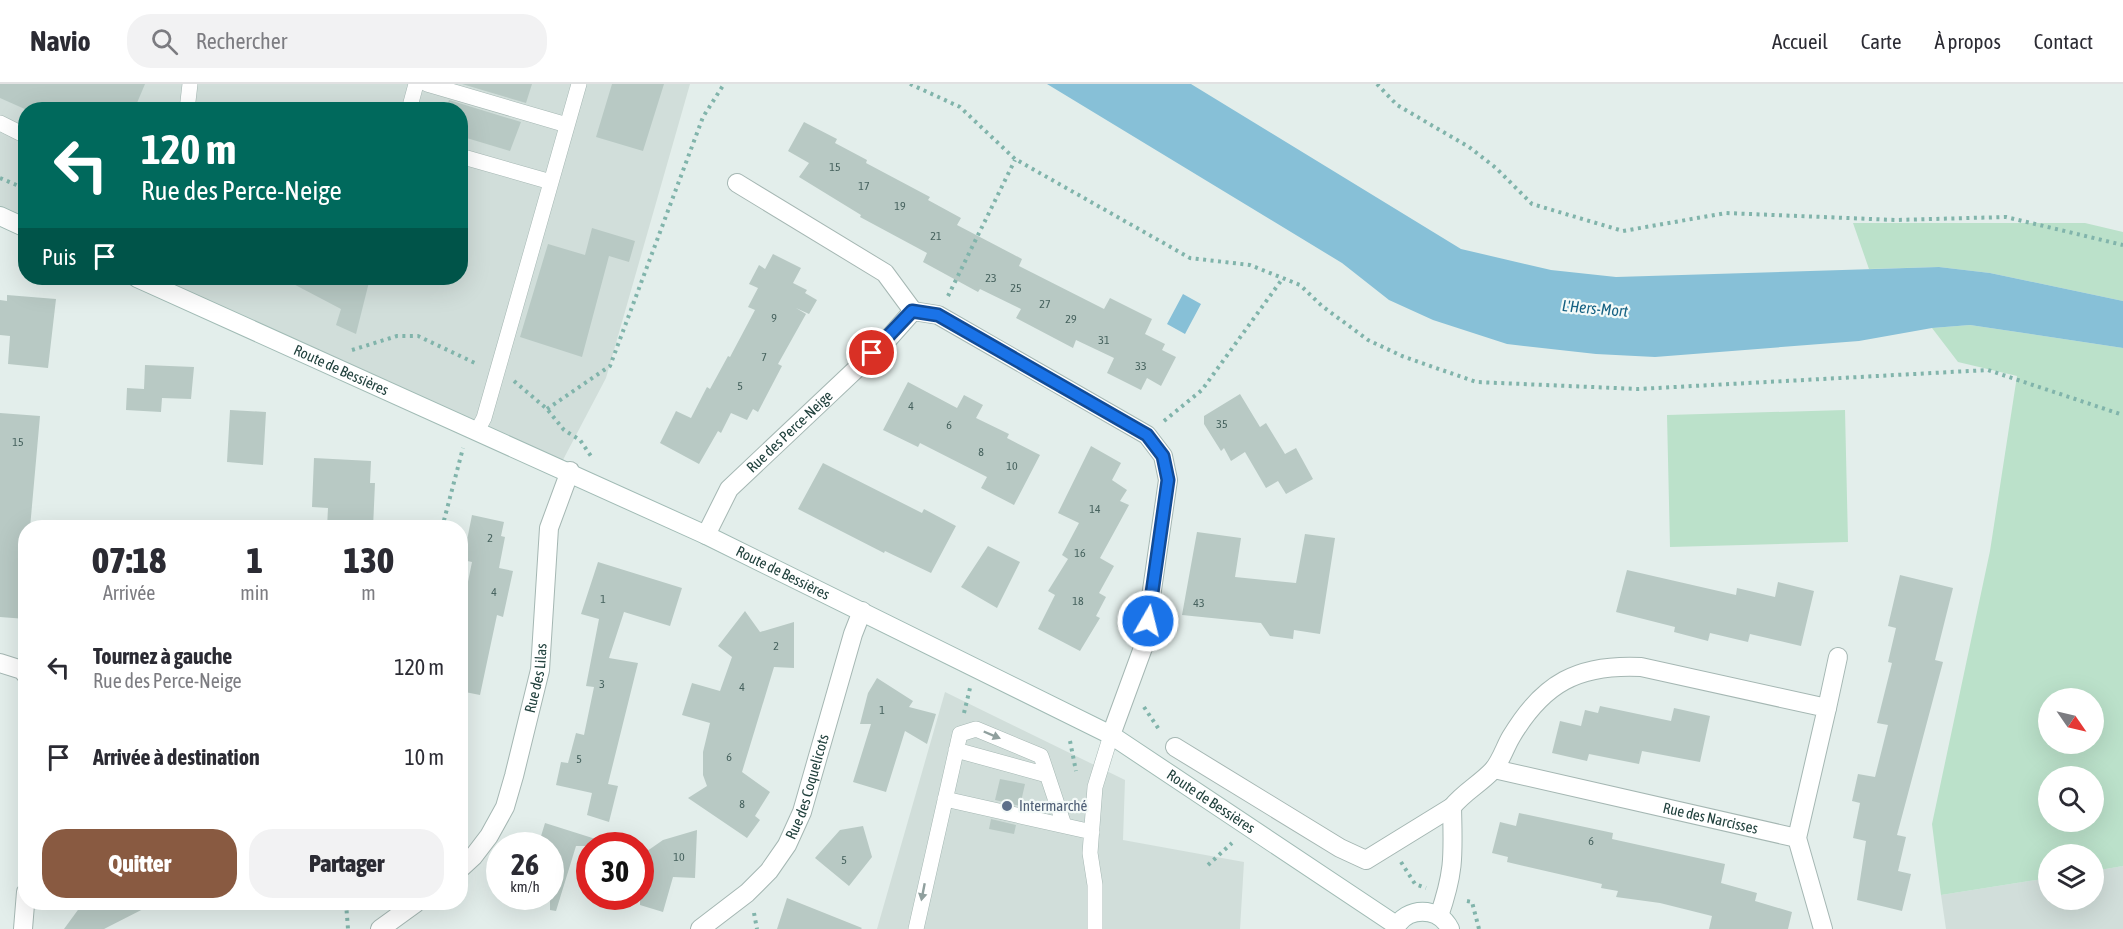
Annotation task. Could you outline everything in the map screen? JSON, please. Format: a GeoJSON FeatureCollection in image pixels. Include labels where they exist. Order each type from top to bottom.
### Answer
{"type":"FeatureCollection","features":[{"type":"Feature","properties":{"kind":"street"},"geometry":{"type":"LineString","coordinates":[[737,183],[885,273],[912,311],[938,315],[1147,435],[1163,456],[1168,480],[1144,645],[1127,697],[1111,735]]}},
{"type":"Feature","properties":{"kind":"street"},"geometry":{"type":"LineString","coordinates":[[0,216],[18,224]]}},
{"type":"Feature","properties":{"kind":"street","name":"Route de Bessières"},"geometry":{"type":"LineString","coordinates":[[160,285],[706,535],[1111,735],[1396,927],[1404,916],[1415,911],[1427,911],[1444,922]]}},
{"type":"Feature","properties":{"kind":"street","name":"Rue des Perce-Neige"},"geometry":{"type":"LineString","coordinates":[[706,535],[729,489],[889,338],[912,311]]}},
{"type":"Feature","properties":{"kind":"street","name":"Rue des Lilas"},"geometry":{"type":"LineString","coordinates":[[468,860],[489,836],[505,807],[514,776],[540,670],[549,528],[570,471]]}},
{"type":"Feature","properties":{"kind":"street","name":"Rue des Coquelicots"},"geometry":{"type":"LineString","coordinates":[[700,929],[747,893],[769,871],[787,845],[802,812],[852,634],[862,611]]}},
{"type":"Feature","properties":{"kind":"street"},"geometry":{"type":"LineString","coordinates":[[1823,929],[1797,838],[1838,657]]}},
{"type":"Feature","properties":{"kind":"street"},"geometry":{"type":"LineString","coordinates":[[0,663],[18,669]]}},
{"type":"Feature","properties":{"kind":"street"},"geometry":{"type":"LineString","coordinates":[[1175,747],[1340,848],[1366,860],[1452,807],[1462,793],[1494,769],[1512,736],[1538,698],[1565,680],[1619,666],[1641,667],[1827,708]]}},
{"type":"Feature","properties":{"kind":"street","name":"Rue des Narcisses"},"geometry":{"type":"LineString","coordinates":[[1494,769],[1797,838]]}},
{"type":"Feature","properties":{"kind":"street"},"geometry":{"type":"LineString","coordinates":[[1444,922],[1451,883],[1454,843],[1452,807]]}},
{"type":"Feature","properties":{"kind":"street"},"geometry":{"type":"LineString","coordinates":[[23,929],[25,910]]}},
{"type":"Feature","properties":{"kind":"street"},"geometry":{"type":"LineString","coordinates":[[380,929],[407,910]]}},
{"type":"Feature","properties":{"kind":"lane"},"geometry":{"type":"LineString","coordinates":[[188,102],[190,84]]}},
{"type":"Feature","properties":{"kind":"lane"},"geometry":{"type":"LineString","coordinates":[[411,102],[416,84]]}},
{"type":"Feature","properties":{"kind":"lane"},"geometry":{"type":"LineString","coordinates":[[427,84],[567,125]]}},
{"type":"Feature","properties":{"kind":"lane"},"geometry":{"type":"LineString","coordinates":[[474,429],[484,418],[579,84]]}},
{"type":"Feature","properties":{"kind":"lane"},"geometry":{"type":"LineString","coordinates":[[0,123],[18,131]]}},
{"type":"Feature","properties":{"kind":"lane"},"geometry":{"type":"LineString","coordinates":[[468,158],[551,182]]}},
{"type":"Feature","properties":{"kind":"lane"},"geometry":{"type":"LineString","coordinates":[[916,929],[960,734],[976,729],[1041,756],[1064,825]]}},
{"type":"Feature","properties":{"kind":"lane"},"geometry":{"type":"LineString","coordinates":[[1095,929],[1095,885],[1090,853],[1095,786],[1111,735]]}},
{"type":"Feature","properties":{"kind":"lane"},"geometry":{"type":"LineString","coordinates":[[956,750],[1047,775]]}},
{"type":"Feature","properties":{"kind":"lane"},"geometry":{"type":"LineString","coordinates":[[945,799],[1092,832]]}},
{"type":"Feature","properties":{"kind":"path"},"geometry":{"type":"LineString","coordinates":[[547,409],[610,366],[703,117],[724,84]]}},
{"type":"Feature","properties":{"kind":"path"},"geometry":{"type":"LineString","coordinates":[[910,84],[960,108],[1015,159],[1190,258],[1250,265],[1284,278],[1300,285],[1322,306],[1368,340],[1402,356],[1476,382],[1638,389],[1988,370],[2123,415]]}},
{"type":"Feature","properties":{"kind":"path"},"geometry":{"type":"LineString","coordinates":[[1377,84],[1397,105],[1469,147],[1532,204],[1623,231],[1726,213],[1895,220],[2006,217],[2123,245]]}},
{"type":"Feature","properties":{"kind":"path"},"geometry":{"type":"LineString","coordinates":[[938,315],[1015,159]]}},
{"type":"Feature","properties":{"kind":"path"},"geometry":{"type":"LineString","coordinates":[[0,178],[18,186]]}},
{"type":"Feature","properties":{"kind":"path"},"geometry":{"type":"LineString","coordinates":[[1147,435],[1202,390],[1284,278]]}},
{"type":"Feature","properties":{"kind":"path"},"geometry":{"type":"LineString","coordinates":[[346,351],[397,336],[418,336],[521,384],[547,409],[564,430],[580,440],[597,465]]}},
{"type":"Feature","properties":{"kind":"path"},"geometry":{"type":"LineString","coordinates":[[444,520],[461,454],[474,429]]}},
{"type":"Feature","properties":{"kind":"path"},"geometry":{"type":"LineString","coordinates":[[960,734],[975,667]]}},
{"type":"Feature","properties":{"kind":"path"},"geometry":{"type":"LineString","coordinates":[[1127,697],[1145,708],[1163,738],[1175,747]]}},
{"type":"Feature","properties":{"kind":"path"},"geometry":{"type":"LineString","coordinates":[[1208,865],[1235,840]]}},
{"type":"Feature","properties":{"kind":"path"},"geometry":{"type":"LineString","coordinates":[[347,910],[348,929]]}},
{"type":"Feature","properties":{"kind":"shaded area"},"geometry":{"type":"Polygon","coordinates":[[[0,84],[690,84],[606,378],[554,477],[148,285],[468,285],[468,102],[18,102],[18,224],[0,215],[0,84]]]}},
{"type":"Feature","properties":{"kind":"shaded area"},"geometry":{"type":"Polygon","coordinates":[[[945,692],[1125,780],[1123,840],[1244,862],[1240,929],[877,929],[945,692]]]}},
{"type":"Feature","properties":{"kind":"shaded area"},"geometry":{"type":"Polygon","coordinates":[[[2123,866],[2123,929],[1946,929],[1941,895],[2038,880],[2038,910],[2104,910],[2104,869],[2123,866]]]}},
{"type":"Feature","properties":{"kind":"green space"},"geometry":{"type":"Polygon","coordinates":[[[1853,223],[2085,223],[2123,232],[2123,301],[1990,273],[1939,267],[1869,269],[1853,223]]]}},
{"type":"Feature","properties":{"kind":"green space"},"geometry":{"type":"Polygon","coordinates":[[[1970,325],[2123,348],[2123,866],[2104,869],[2104,844],[2038,844],[2038,880],[1941,895],[1932,824],[1990,551],[2017,376],[1958,362],[1932,328],[1970,325]]]}},
{"type":"Feature","properties":{"kind":"green space"},"geometry":{"type":"Polygon","coordinates":[[[1845,410],[1848,542],[1670,547],[1667,415],[1845,410]]]}},
{"type":"Feature","properties":{"kind":"water","name":"L'Hers-Mort"},"geometry":{"type":"Polygon","coordinates":[[[1047,84],[1191,84],[1461,249],[1551,270],[1616,277],[1939,267],[1990,273],[2123,301],[2123,348],[1970,325],[1932,328],[1859,341],[1655,357],[1596,354],[1507,344],[1433,320],[1389,300],[1342,263],[1047,84]]]}},
{"type":"Feature","properties":{"kind":"water"},"geometry":{"type":"Polygon","coordinates":[[[1183,294],[1201,304],[1185,334],[1167,324],[1183,294]]]}},
{"type":"Feature","properties":{"kind":"building"},"geometry":{"type":"Polygon","coordinates":[[[0,84],[145,84],[137,102],[18,102],[18,106],[0,98],[0,84]]]}},
{"type":"Feature","properties":{"kind":"building"},"geometry":{"type":"Polygon","coordinates":[[[462,84],[532,84],[526,103],[462,84]]]}},
{"type":"Feature","properties":{"kind":"building"},"geometry":{"type":"Polygon","coordinates":[[[612,84],[664,84],[643,151],[596,137],[612,84]]]}},
{"type":"Feature","properties":{"kind":"building"},"geometry":{"type":"Polygon","coordinates":[[[468,106],[521,122],[510,151],[468,138],[468,106]]]}},
{"type":"Feature","properties":{"kind":"building"},"geometry":{"type":"Polygon","coordinates":[[[804,122],[837,139],[835,143],[867,160],[866,163],[930,197],[928,200],[961,218],[957,225],[1022,259],[1019,266],[1104,309],[1110,298],[1152,319],[1145,334],[1165,344],[1162,350],[1176,357],[1161,386],[1147,378],[1141,390],[1107,373],[1114,358],[1076,340],[1073,348],[1016,318],[1021,309],[980,289],[978,292],[923,262],[927,253],[860,217],[861,215],[799,177],[809,163],[788,151],[804,122]]]}},
{"type":"Feature","properties":{"kind":"building"},"geometry":{"type":"Polygon","coordinates":[[[592,228],[635,241],[629,262],[609,256],[582,357],[520,337],[548,244],[585,255],[592,228]]]}},
{"type":"Feature","properties":{"kind":"building"},"geometry":{"type":"Polygon","coordinates":[[[773,254],[801,268],[793,283],[807,290],[805,293],[817,300],[809,314],[796,308],[806,314],[778,364],[782,366],[758,412],[753,409],[747,420],[731,413],[721,433],[718,431],[699,464],[660,443],[676,411],[691,418],[707,387],[710,389],[728,356],[730,357],[755,310],[748,307],[758,288],[749,284],[759,265],[765,269],[773,254]]]}},
{"type":"Feature","properties":{"kind":"building"},"geometry":{"type":"Polygon","coordinates":[[[295,285],[368,285],[356,334],[336,325],[341,309],[295,285]]]}},
{"type":"Feature","properties":{"kind":"building"},"geometry":{"type":"Polygon","coordinates":[[[7,295],[56,299],[48,368],[8,364],[10,336],[0,335],[0,300],[7,301],[7,295]]]}},
{"type":"Feature","properties":{"kind":"building"},"geometry":{"type":"Polygon","coordinates":[[[145,365],[194,367],[191,399],[162,398],[161,412],[126,410],[127,388],[144,389],[145,365]]]}},
{"type":"Feature","properties":{"kind":"building"},"geometry":{"type":"Polygon","coordinates":[[[908,382],[957,408],[964,395],[983,405],[976,418],[1009,434],[1007,438],[1040,455],[1014,505],[981,488],[987,477],[920,443],[918,447],[883,430],[908,382]]]}},
{"type":"Feature","properties":{"kind":"building"},"geometry":{"type":"Polygon","coordinates":[[[1240,394],[1260,427],[1266,423],[1285,454],[1296,448],[1313,479],[1286,494],[1278,481],[1266,488],[1245,452],[1231,461],[1224,448],[1221,451],[1204,424],[1204,416],[1240,394]]]}},
{"type":"Feature","properties":{"kind":"building"},"geometry":{"type":"Polygon","coordinates":[[[230,410],[266,412],[263,465],[227,462],[230,410]]]}},
{"type":"Feature","properties":{"kind":"building"},"geometry":{"type":"Polygon","coordinates":[[[0,413],[40,416],[31,520],[18,520],[18,618],[0,617],[0,413]]]}},
{"type":"Feature","properties":{"kind":"building"},"geometry":{"type":"Polygon","coordinates":[[[1091,446],[1121,463],[1112,480],[1127,490],[1120,501],[1129,505],[1100,558],[1114,566],[1099,593],[1106,597],[1096,616],[1100,618],[1080,651],[1038,629],[1055,595],[1048,591],[1068,559],[1062,555],[1079,523],[1058,513],[1091,446]]]}},
{"type":"Feature","properties":{"kind":"building"},"geometry":{"type":"Polygon","coordinates":[[[314,458],[371,461],[370,483],[375,483],[373,520],[327,520],[328,508],[312,507],[314,458]]]}},
{"type":"Feature","properties":{"kind":"building"},"geometry":{"type":"Polygon","coordinates":[[[823,463],[922,513],[924,509],[956,526],[931,573],[885,551],[884,553],[798,509],[823,463]]]}},
{"type":"Feature","properties":{"kind":"building"},"geometry":{"type":"Polygon","coordinates":[[[472,515],[504,522],[501,536],[505,537],[499,568],[513,571],[503,617],[497,615],[480,695],[468,693],[468,582],[472,562],[468,561],[468,535],[472,515]]]}},
{"type":"Feature","properties":{"kind":"building"},"geometry":{"type":"Polygon","coordinates":[[[1197,532],[1241,538],[1235,577],[1296,583],[1305,534],[1335,538],[1320,634],[1294,630],[1293,639],[1270,636],[1261,623],[1182,615],[1197,532]]]}},
{"type":"Feature","properties":{"kind":"building"},"geometry":{"type":"Polygon","coordinates":[[[988,546],[1020,562],[997,608],[961,587],[988,546]]]}},
{"type":"Feature","properties":{"kind":"building"},"geometry":{"type":"Polygon","coordinates":[[[598,562],[682,588],[670,626],[624,612],[609,658],[638,663],[608,784],[618,786],[609,822],[587,815],[592,793],[556,785],[561,762],[568,763],[576,733],[584,735],[594,687],[586,686],[599,619],[581,614],[598,562]]]}},
{"type":"Feature","properties":{"kind":"building"},"geometry":{"type":"Polygon","coordinates":[[[1627,570],[1736,595],[1737,588],[1775,597],[1778,582],[1814,591],[1801,646],[1750,634],[1748,642],[1710,633],[1708,641],[1674,632],[1675,627],[1616,612],[1627,570]]]}},
{"type":"Feature","properties":{"kind":"building"},"geometry":{"type":"Polygon","coordinates":[[[1900,575],[1953,588],[1935,660],[1943,662],[1897,835],[1906,837],[1898,871],[1911,874],[1902,911],[1857,900],[1866,841],[1853,838],[1860,803],[1852,801],[1858,774],[1875,777],[1888,725],[1877,723],[1892,663],[1888,662],[1896,628],[1888,626],[1900,575]]]}},
{"type":"Feature","properties":{"kind":"building"},"geometry":{"type":"Polygon","coordinates":[[[745,611],[760,632],[794,622],[794,668],[774,667],[742,772],[770,792],[755,816],[760,820],[747,838],[688,798],[707,786],[703,775],[703,752],[710,723],[682,715],[692,683],[720,691],[732,657],[718,646],[745,611]]]}},
{"type":"Feature","properties":{"kind":"building"},"geometry":{"type":"Polygon","coordinates":[[[877,678],[913,701],[909,707],[936,714],[927,744],[905,731],[886,792],[853,782],[871,724],[860,724],[868,693],[877,678]]]}},
{"type":"Feature","properties":{"kind":"building"},"geometry":{"type":"Polygon","coordinates":[[[1600,706],[1671,721],[1674,708],[1710,716],[1700,762],[1642,751],[1639,764],[1589,754],[1587,761],[1552,753],[1560,721],[1581,726],[1585,710],[1598,713],[1600,706]]]}},
{"type":"Feature","properties":{"kind":"building"},"geometry":{"type":"Polygon","coordinates":[[[1000,779],[1025,784],[1020,806],[995,800],[1000,779]]]}},
{"type":"Feature","properties":{"kind":"building"},"geometry":{"type":"Polygon","coordinates":[[[1519,813],[1613,833],[1612,839],[1725,864],[1721,883],[1757,893],[1755,901],[1792,912],[1788,929],[1709,929],[1712,916],[1660,903],[1616,897],[1618,891],[1601,888],[1602,884],[1507,862],[1508,857],[1492,853],[1500,822],[1516,826],[1519,813]]]}},
{"type":"Feature","properties":{"kind":"building"},"geometry":{"type":"Polygon","coordinates":[[[991,819],[1016,825],[1014,834],[989,829],[991,819]]]}},
{"type":"Feature","properties":{"kind":"building"},"geometry":{"type":"Polygon","coordinates":[[[545,823],[576,833],[576,846],[564,885],[564,832],[542,832],[545,823]]]}},
{"type":"Feature","properties":{"kind":"building"},"geometry":{"type":"Polygon","coordinates":[[[863,826],[872,857],[849,886],[815,858],[840,830],[863,826]]]}},
{"type":"Feature","properties":{"kind":"building"},"geometry":{"type":"Polygon","coordinates":[[[697,830],[695,878],[673,877],[663,912],[654,909],[654,846],[663,840],[697,830]]]}},
{"type":"Feature","properties":{"kind":"building"},"geometry":{"type":"Polygon","coordinates":[[[787,898],[862,928],[777,929],[787,898]]]}},
{"type":"Feature","properties":{"kind":"building"},"geometry":{"type":"Polygon","coordinates":[[[78,910],[141,910],[104,929],[64,929],[78,910]]]}},
{"type":"Feature","properties":{"kind":"place","name":"Intermarché"},"geometry":{"type":"Point","coordinates":[1007,806]}},
{"type":"Feature","properties":{"kind":"route"},"geometry":{"type":"LineString","coordinates":[[872,353],[889,338],[912,311],[938,315],[1147,435],[1163,456],[1168,480],[1148,621]]}}]}
